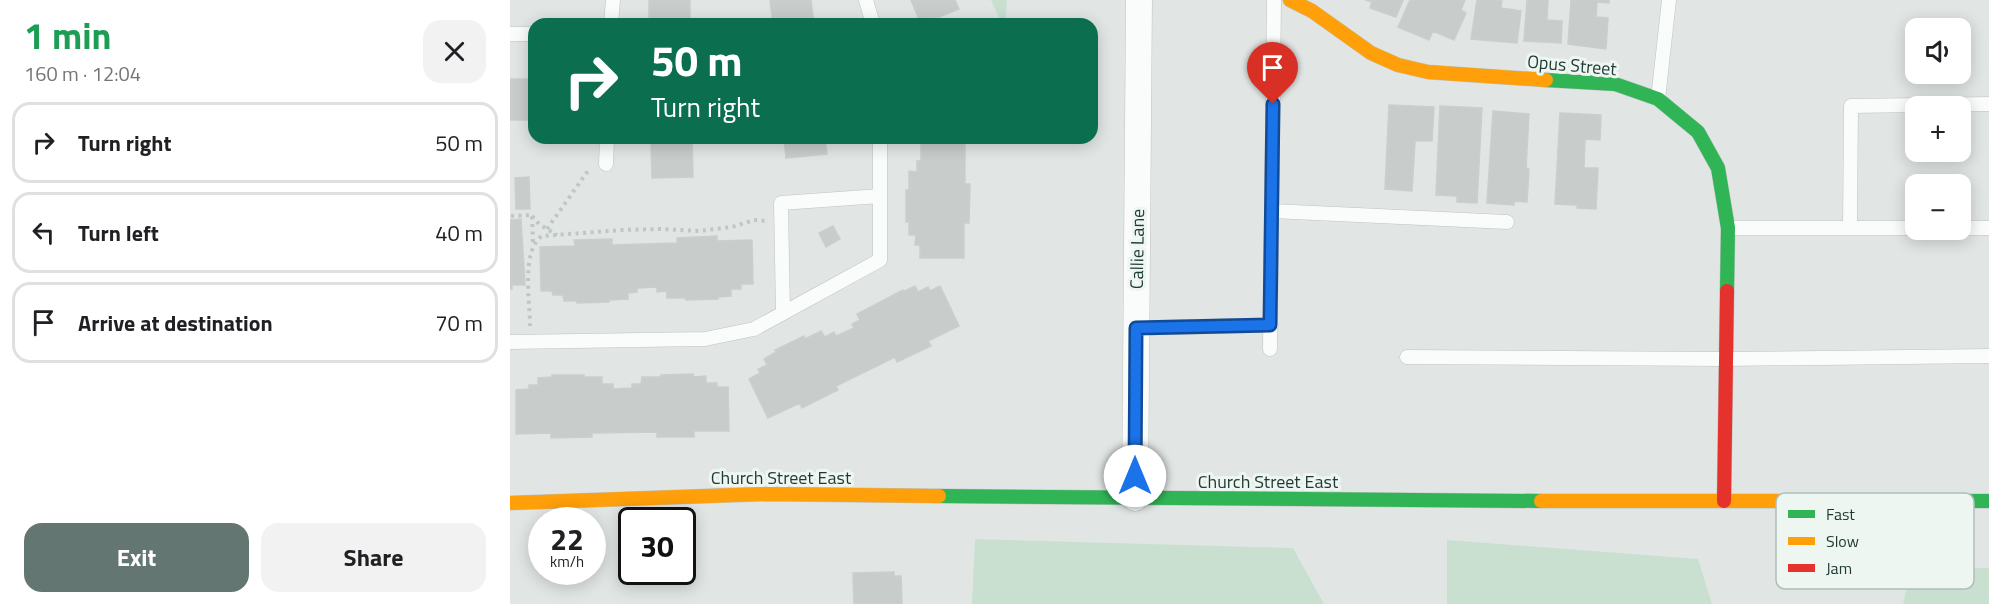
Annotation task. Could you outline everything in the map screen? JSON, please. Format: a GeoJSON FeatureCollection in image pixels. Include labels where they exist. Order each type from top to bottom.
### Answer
{"type":"FeatureCollection","features":[{"type":"Feature","properties":{"kind":"main road","name":"Opus Street"},"geometry":{"type":"LineString","coordinates":[[1290,0],[1315,11],[1370,53],[1407,68],[1438,73],[1615,84],[1658,99],[1698,132],[1718,168],[1728,228],[1724,501]]}},
{"type":"Feature","properties":{"kind":"main road","name":"Church Street East"},"geometry":{"type":"LineString","coordinates":[[510,503],[766,494],[1776,501]]}},
{"type":"Feature","properties":{"kind":"street","name":"Callie Lane"},"geometry":{"type":"LineString","coordinates":[[1135,498],[1139,0]]}},
{"type":"Feature","properties":{"kind":"lane"},"geometry":{"type":"LineString","coordinates":[[611,18],[612,0]]}},
{"type":"Feature","properties":{"kind":"lane"},"geometry":{"type":"LineString","coordinates":[[866,0],[871,18]]}},
{"type":"Feature","properties":{"kind":"lane"},"geometry":{"type":"LineString","coordinates":[[1270,349],[1274,0]]}},
{"type":"Feature","properties":{"kind":"lane"},"geometry":{"type":"LineString","coordinates":[[1658,99],[1669,0]]}},
{"type":"Feature","properties":{"kind":"lane"},"geometry":{"type":"LineString","coordinates":[[510,34],[528,33]]}},
{"type":"Feature","properties":{"kind":"lane"},"geometry":{"type":"LineString","coordinates":[[1850,228],[1851,106],[1989,104]]}},
{"type":"Feature","properties":{"kind":"lane"},"geometry":{"type":"LineString","coordinates":[[606,163],[607,144]]}},
{"type":"Feature","properties":{"kind":"lane"},"geometry":{"type":"LineString","coordinates":[[510,342],[705,339],[754,329],[880,260],[880,144]]}},
{"type":"Feature","properties":{"kind":"lane"},"geometry":{"type":"LineString","coordinates":[[783,313],[781,204],[880,196]]}},
{"type":"Feature","properties":{"kind":"lane"},"geometry":{"type":"LineString","coordinates":[[1272,211],[1507,222]]}},
{"type":"Feature","properties":{"kind":"lane"},"geometry":{"type":"LineString","coordinates":[[1728,228],[1905,228]]}},
{"type":"Feature","properties":{"kind":"lane"},"geometry":{"type":"LineString","coordinates":[[1971,228],[1989,228]]}},
{"type":"Feature","properties":{"kind":"lane"},"geometry":{"type":"LineString","coordinates":[[1136,328],[1270,325]]}},
{"type":"Feature","properties":{"kind":"lane"},"geometry":{"type":"LineString","coordinates":[[1407,357],[1725,359],[1989,356]]}},
{"type":"Feature","properties":{"kind":"path"},"geometry":{"type":"LineString","coordinates":[[547,229],[594,162],[606,163]]}},
{"type":"Feature","properties":{"kind":"path"},"geometry":{"type":"LineString","coordinates":[[532,215],[536,221],[557,235]]}},
{"type":"Feature","properties":{"kind":"path"},"geometry":{"type":"LineString","coordinates":[[511,216],[532,215]]}},
{"type":"Feature","properties":{"kind":"path"},"geometry":{"type":"LineString","coordinates":[[530,342],[529,259],[532,246],[532,215]]}},
{"type":"Feature","properties":{"kind":"path"},"geometry":{"type":"LineString","coordinates":[[532,246],[542,236],[659,229],[699,231],[732,227],[754,220],[782,221]]}},
{"type":"Feature","properties":{"kind":"green space"},"geometry":{"type":"Polygon","coordinates":[[[991,0],[1007,0],[1006,18],[999,18],[991,0]]]}},
{"type":"Feature","properties":{"kind":"green space"},"geometry":{"type":"Polygon","coordinates":[[[975,539],[1293,548],[1324,604],[972,604],[975,539]]]}},
{"type":"Feature","properties":{"kind":"green space"},"geometry":{"type":"Polygon","coordinates":[[[1447,540],[1698,559],[1712,604],[1447,604],[1447,540]]]}},
{"type":"Feature","properties":{"kind":"green space"},"geometry":{"type":"Polygon","coordinates":[[[1974,568],[1989,568],[1989,604],[1903,604],[1906,589],[1974,589],[1974,568]]]}},
{"type":"Feature","properties":{"kind":"building"},"geometry":{"type":"Polygon","coordinates":[[[649,0],[690,0],[690,18],[649,18],[649,0]]]}},
{"type":"Feature","properties":{"kind":"building"},"geometry":{"type":"Polygon","coordinates":[[[770,0],[811,0],[813,18],[772,18],[770,0]]]}},
{"type":"Feature","properties":{"kind":"building"},"geometry":{"type":"Polygon","coordinates":[[[911,0],[955,0],[959,9],[936,18],[918,18],[911,0]]]}},
{"type":"Feature","properties":{"kind":"building"},"geometry":{"type":"Polygon","coordinates":[[[1365,0],[1403,0],[1396,17],[1370,8],[1372,2],[1365,0]]]}},
{"type":"Feature","properties":{"kind":"building"},"geometry":{"type":"Polygon","coordinates":[[[1410,0],[1465,0],[1461,10],[1466,13],[1454,40],[1433,31],[1429,40],[1398,27],[1410,0]]]}},
{"type":"Feature","properties":{"kind":"building"},"geometry":{"type":"Polygon","coordinates":[[[1477,0],[1502,0],[1501,8],[1521,11],[1517,43],[1471,39],[1477,0]]]}},
{"type":"Feature","properties":{"kind":"building"},"geometry":{"type":"Polygon","coordinates":[[[1527,0],[1548,0],[1547,20],[1562,21],[1561,43],[1524,41],[1527,0]]]}},
{"type":"Feature","properties":{"kind":"building"},"geometry":{"type":"Polygon","coordinates":[[[1571,0],[1609,0],[1609,3],[1597,2],[1596,17],[1608,18],[1606,49],[1568,44],[1571,0]]]}},
{"type":"Feature","properties":{"kind":"building"},"geometry":{"type":"Polygon","coordinates":[[[510,79],[528,79],[528,120],[510,120],[510,79]]]}},
{"type":"Feature","properties":{"kind":"building"},"geometry":{"type":"Polygon","coordinates":[[[1389,105],[1434,107],[1432,141],[1415,141],[1412,191],[1385,189],[1389,105]]]}},
{"type":"Feature","properties":{"kind":"building"},"geometry":{"type":"Polygon","coordinates":[[[1440,106],[1482,108],[1477,203],[1457,202],[1457,196],[1436,195],[1440,106]]]}},
{"type":"Feature","properties":{"kind":"building"},"geometry":{"type":"Polygon","coordinates":[[[1493,111],[1529,114],[1527,202],[1514,201],[1514,205],[1487,203],[1493,111]]]}},
{"type":"Feature","properties":{"kind":"building"},"geometry":{"type":"Polygon","coordinates":[[[1560,113],[1601,115],[1600,140],[1585,139],[1584,168],[1598,168],[1596,209],[1555,204],[1560,113]]]}},
{"type":"Feature","properties":{"kind":"building"},"geometry":{"type":"Polygon","coordinates":[[[651,144],[692,144],[693,177],[652,178],[651,144]]]}},
{"type":"Feature","properties":{"kind":"building"},"geometry":{"type":"Polygon","coordinates":[[[785,144],[826,144],[827,154],[786,158],[785,144]]]}},
{"type":"Feature","properties":{"kind":"building"},"geometry":{"type":"Polygon","coordinates":[[[921,144],[965,144],[965,184],[970,184],[969,223],[964,223],[964,258],[920,258],[920,245],[915,245],[916,235],[909,235],[909,222],[906,222],[906,190],[909,190],[909,171],[917,172],[917,161],[921,161],[921,144]]]}},
{"type":"Feature","properties":{"kind":"building"},"geometry":{"type":"Polygon","coordinates":[[[529,177],[530,209],[516,209],[515,178],[529,177]]]}},
{"type":"Feature","properties":{"kind":"building"},"geometry":{"type":"Polygon","coordinates":[[[521,219],[525,285],[512,285],[510,289],[510,220],[521,219]]]}},
{"type":"Feature","properties":{"kind":"building"},"geometry":{"type":"Polygon","coordinates":[[[833,226],[840,239],[826,247],[819,233],[833,226]]]}},
{"type":"Feature","properties":{"kind":"building"},"geometry":{"type":"Polygon","coordinates":[[[717,236],[717,241],[752,240],[753,284],[741,284],[741,289],[731,289],[731,296],[718,297],[718,299],[686,300],[686,298],[667,298],[667,291],[657,292],[657,287],[637,288],[637,292],[628,293],[628,299],[577,303],[577,301],[564,301],[563,295],[553,295],[552,291],[541,291],[540,247],[575,246],[574,240],[612,239],[612,245],[677,243],[677,238],[717,236]]]}},
{"type":"Feature","properties":{"kind":"building"},"geometry":{"type":"Polygon","coordinates":[[[915,286],[918,292],[928,287],[930,291],[940,286],[959,326],[928,341],[931,346],[897,362],[895,357],[836,386],[838,390],[802,408],[800,403],[768,418],[749,379],[760,373],[758,369],[767,365],[764,359],[776,352],[775,350],[804,336],[805,339],[821,331],[825,337],[834,332],[836,336],[854,328],[852,324],[860,320],[857,314],[915,286]]]}},
{"type":"Feature","properties":{"kind":"building"},"geometry":{"type":"Polygon","coordinates":[[[693,374],[693,377],[706,376],[706,383],[717,383],[717,387],[728,387],[729,431],[694,431],[694,437],[657,437],[657,432],[592,433],[592,437],[551,438],[551,433],[516,434],[516,390],[529,389],[529,385],[538,385],[538,378],[552,377],[552,375],[602,377],[602,384],[613,384],[613,389],[632,388],[632,384],[641,384],[642,377],[693,374]]]}},
{"type":"Feature","properties":{"kind":"building"},"geometry":{"type":"Polygon","coordinates":[[[894,572],[894,576],[901,576],[902,604],[854,604],[853,573],[894,572]]]}},
{"type":"Feature","properties":{"kind":"traffic: fast"},"geometry":{"type":"LineString","coordinates":[[1546,80],[1615,84],[1658,99],[1698,132],[1718,168],[1728,228],[1727,291]]}},
{"type":"Feature","properties":{"kind":"traffic: fast"},"geometry":{"type":"LineString","coordinates":[[939,496],[1541,501]]}},
{"type":"Feature","properties":{"kind":"traffic: fast"},"geometry":{"type":"LineString","coordinates":[[1974,501],[1989,501]]}},
{"type":"Feature","properties":{"kind":"traffic: slow"},"geometry":{"type":"LineString","coordinates":[[1290,0],[1312,11],[1371,53],[1398,65],[1428,72],[1546,80]]}},
{"type":"Feature","properties":{"kind":"traffic: slow"},"geometry":{"type":"LineString","coordinates":[[510,503],[766,494],[939,496]]}},
{"type":"Feature","properties":{"kind":"traffic: slow"},"geometry":{"type":"LineString","coordinates":[[1541,501],[1776,501]]}},
{"type":"Feature","properties":{"kind":"traffic: jam"},"geometry":{"type":"LineString","coordinates":[[1724,501],[1727,291]]}},
{"type":"Feature","properties":{"kind":"route"},"geometry":{"type":"LineString","coordinates":[[1135,476],[1136,328],[1270,325],[1273,104]]}}]}
